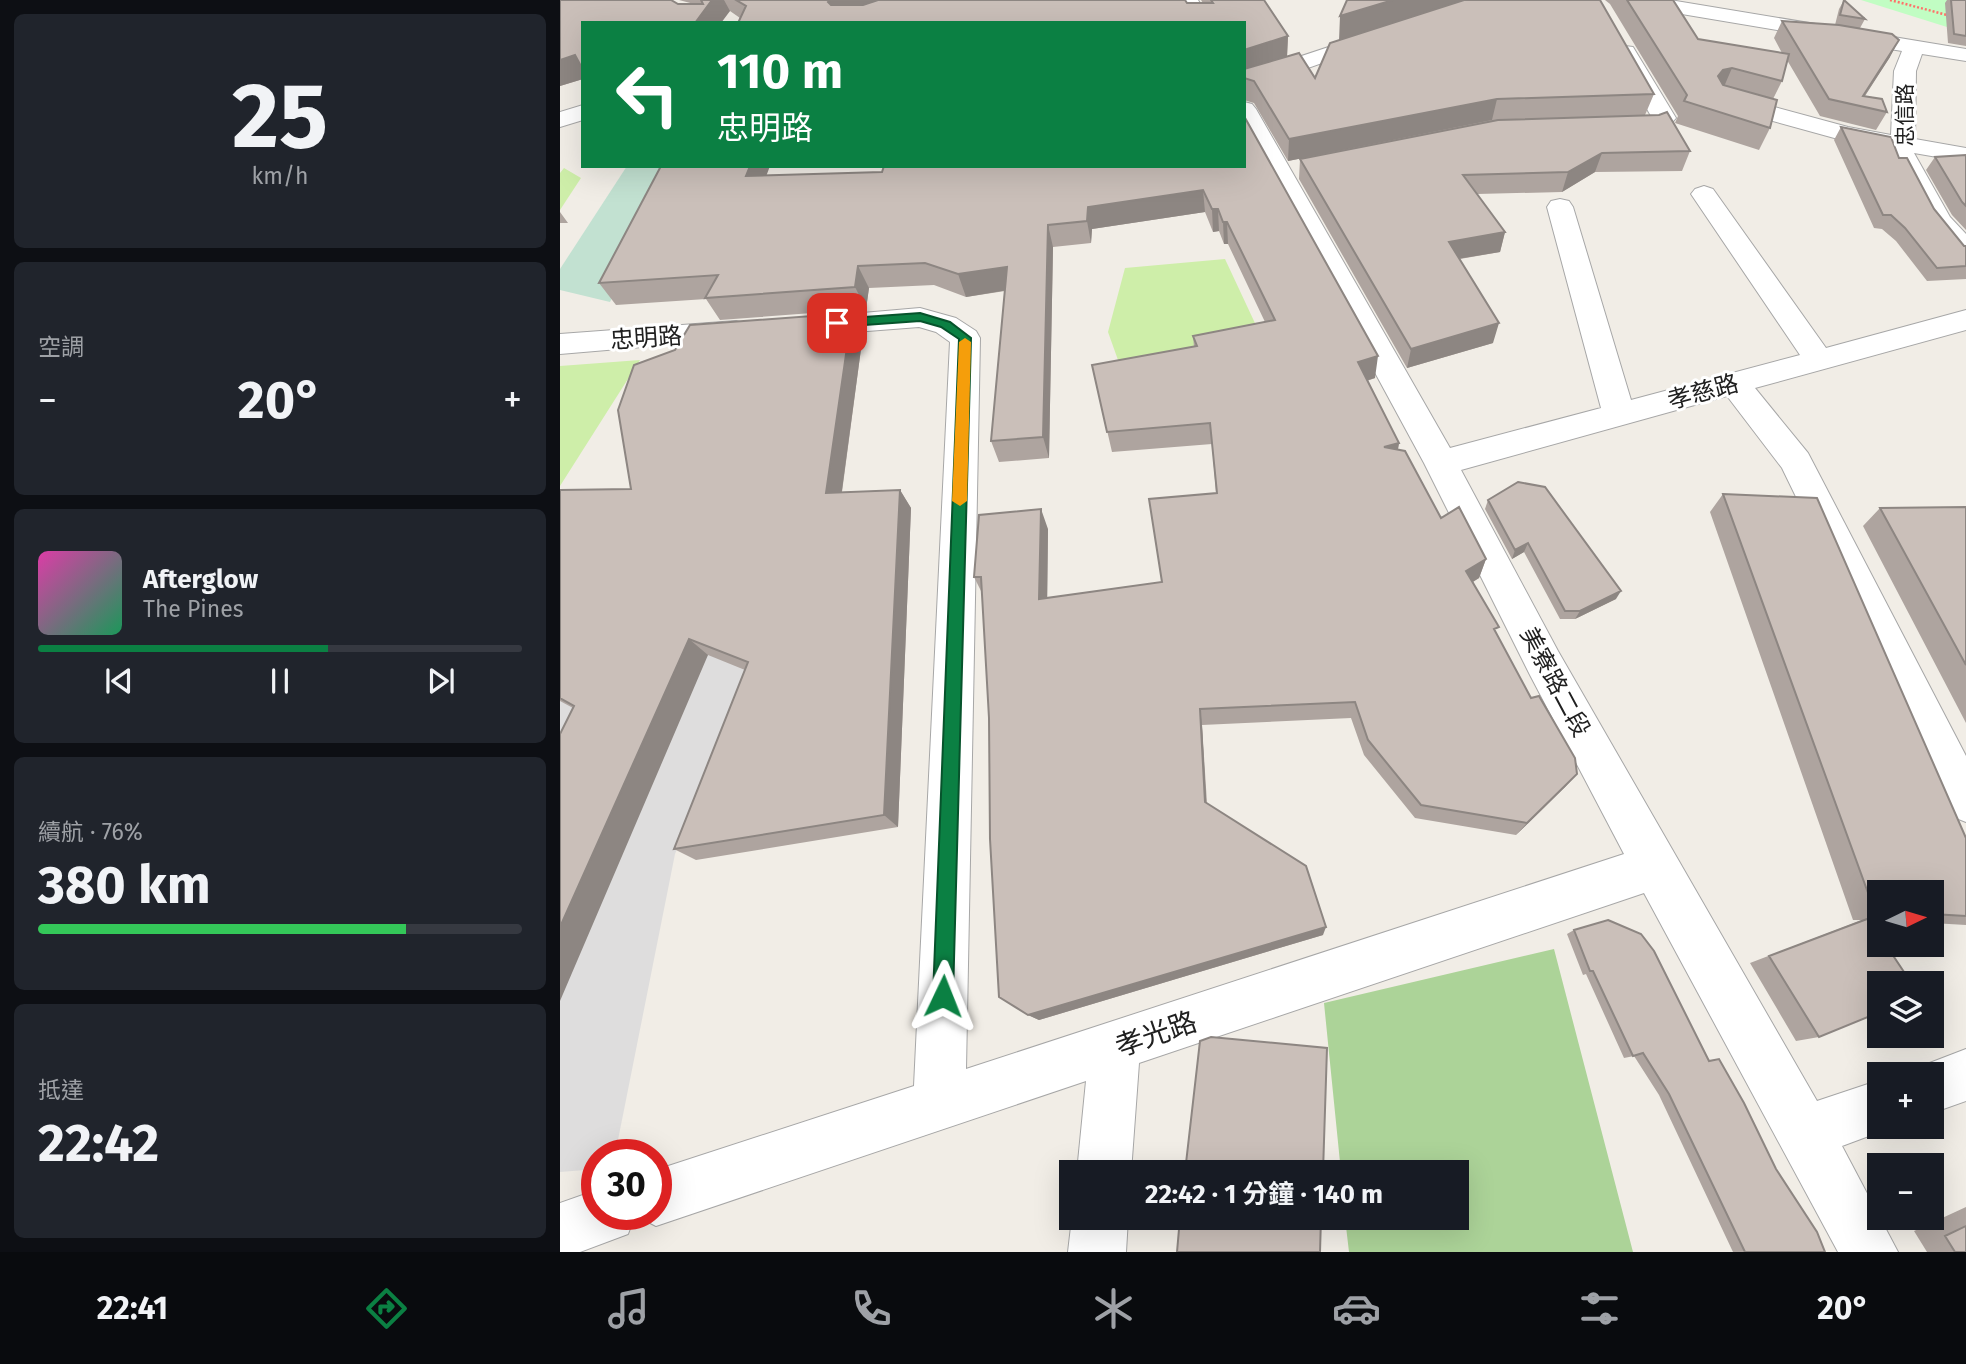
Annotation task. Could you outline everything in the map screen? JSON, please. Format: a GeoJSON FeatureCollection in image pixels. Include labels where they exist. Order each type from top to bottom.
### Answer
{"type":"FeatureCollection","features":[{"type":"Feature","properties":{"kind":"street"},"geometry":{"type":"LineString","coordinates":[[1188,0],[1200,21]]}},
{"type":"Feature","properties":{"kind":"street"},"geometry":{"type":"LineString","coordinates":[[1634,0],[1966,55]]}},
{"type":"Feature","properties":{"kind":"street"},"geometry":{"type":"LineString","coordinates":[[1598,126],[1651,125],[1664,118],[1611,28]]}},
{"type":"Feature","properties":{"kind":"street"},"geometry":{"type":"LineString","coordinates":[[1246,81],[1398,30]]}},
{"type":"Feature","properties":{"kind":"street","name":"忠信路"},"geometry":{"type":"LineString","coordinates":[[1914,46],[1905,71],[1902,153],[1939,220],[1966,251]]}},
{"type":"Feature","properties":{"kind":"street"},"geometry":{"type":"LineString","coordinates":[[1722,99],[1846,134],[1966,155]]}},
{"type":"Feature","properties":{"kind":"street","name":"美寮路二段"},"geometry":{"type":"LineString","coordinates":[[1246,112],[1292,170],[1544,663],[1869,1252]]}},
{"type":"Feature","properties":{"kind":"street"},"geometry":{"type":"LineString","coordinates":[[560,120],[581,113]]}},
{"type":"Feature","properties":{"kind":"street"},"geometry":{"type":"LineString","coordinates":[[1703,194],[1819,360]]}},
{"type":"Feature","properties":{"kind":"street"},"geometry":{"type":"LineString","coordinates":[[1560,207],[1619,415]]}},
{"type":"Feature","properties":{"kind":"street","name":"忠明路"},"geometry":{"type":"LineString","coordinates":[[560,344],[920,317],[946,325],[965,338],[939,1106]]}},
{"type":"Feature","properties":{"kind":"street","name":"孝慈路"},"geometry":{"type":"LineString","coordinates":[[1441,463],[1966,320]]}},
{"type":"Feature","properties":{"kind":"street"},"geometry":{"type":"LineString","coordinates":[[1734,383],[1796,463],[1966,801]]}},
{"type":"Feature","properties":{"kind":"street","name":"孝光路"},"geometry":{"type":"LineString","coordinates":[[672,1193],[1655,867]]}},
{"type":"Feature","properties":{"kind":"street"},"geometry":{"type":"LineString","coordinates":[[1105,1160],[1115,1047]]}},
{"type":"Feature","properties":{"kind":"street"},"geometry":{"type":"LineString","coordinates":[[1944,1083],[1966,1075]]}},
{"type":"Feature","properties":{"kind":"street"},"geometry":{"type":"LineString","coordinates":[[1805,1132],[1867,1111]]}},
{"type":"Feature","properties":{"kind":"street"},"geometry":{"type":"LineString","coordinates":[[560,1231],[581,1224]]}},
{"type":"Feature","properties":{"kind":"street"},"geometry":{"type":"LineString","coordinates":[[1097,1252],[1099,1230]]}},
{"type":"Feature","properties":{"kind":"path"},"geometry":{"type":"LineString","coordinates":[[1890,0],[1959,18]]}},
{"type":"Feature","properties":{"kind":"shaded area"},"geometry":{"type":"Polygon","coordinates":[[[560,538],[802,546],[675,854],[618,1139],[581,1139],[581,1170],[560,1172],[560,538]]]}},
{"type":"Feature","properties":{"kind":"green space"},"geometry":{"type":"Polygon","coordinates":[[[1861,0],[1966,0],[1966,33],[1861,0]]]}},
{"type":"Feature","properties":{"kind":"green space"},"geometry":{"type":"Polygon","coordinates":[[[564,168],[581,178],[560,210],[560,173],[564,168]]]}},
{"type":"Feature","properties":{"kind":"green space"},"geometry":{"type":"Polygon","coordinates":[[[626,168],[680,168],[610,302],[560,290],[560,269],[626,168]]]}},
{"type":"Feature","properties":{"kind":"green space"},"geometry":{"type":"Polygon","coordinates":[[[1225,259],[1261,336],[1123,374],[1108,332],[1125,268],[1225,259]]]}},
{"type":"Feature","properties":{"kind":"green space"},"geometry":{"type":"Polygon","coordinates":[[[640,360],[560,486],[560,366],[640,360]]]}},
{"type":"Feature","properties":{"kind":"green space"},"geometry":{"type":"Polygon","coordinates":[[[1554,949],[1633,1252],[1349,1252],[1346,1230],[1469,1230],[1469,1160],[1340,1160],[1324,1003],[1554,949]]]}},
{"type":"Feature","properties":{"kind":"building"},"geometry":{"type":"Polygon","coordinates":[[[560,0],[671,0],[678,4],[703,4],[701,0],[712,0],[696,21],[581,21],[581,66],[575,55],[560,60],[560,0]]]}},
{"type":"Feature","properties":{"kind":"building"},"geometry":{"type":"Polygon","coordinates":[[[736,0],[830,0],[828,2],[831,5],[863,5],[878,0],[1185,0],[1187,3],[1213,3],[1211,0],[1264,0],[1288,36],[1246,49],[1246,21],[739,21],[746,6],[736,0]]]}},
{"type":"Feature","properties":{"kind":"building"},"geometry":{"type":"Polygon","coordinates":[[[1347,0],[1393,0],[1340,16],[1347,0]]]}},
{"type":"Feature","properties":{"kind":"building"},"geometry":{"type":"Polygon","coordinates":[[[1464,0],[1600,0],[1654,94],[1497,99],[1289,139],[1254,81],[1246,79],[1246,68],[1299,53],[1315,78],[1330,43],[1464,0]]]}},
{"type":"Feature","properties":{"kind":"building"},"geometry":{"type":"Polygon","coordinates":[[[1627,0],[1673,0],[1698,39],[1789,54],[1782,81],[1732,68],[1723,70],[1718,76],[1723,85],[1777,100],[1770,128],[1684,101],[1687,95],[1627,0]]]}},
{"type":"Feature","properties":{"kind":"building"},"geometry":{"type":"Polygon","coordinates":[[[1844,0],[1865,19],[1840,15],[1844,0]]]}},
{"type":"Feature","properties":{"kind":"building"},"geometry":{"type":"Polygon","coordinates":[[[1951,0],[1966,0],[1966,36],[1954,34],[1951,0]]]}},
{"type":"Feature","properties":{"kind":"building"},"geometry":{"type":"Polygon","coordinates":[[[1782,21],[1839,25],[1892,34],[1899,40],[1863,96],[1882,99],[1887,112],[1829,99],[1782,21]]]}},
{"type":"Feature","properties":{"kind":"building"},"geometry":{"type":"Polygon","coordinates":[[[1667,112],[1690,151],[1602,153],[1568,172],[1463,175],[1505,232],[1449,242],[1499,323],[1411,349],[1300,159],[1498,120],[1659,115],[1667,112]]]}},
{"type":"Feature","properties":{"kind":"building"},"geometry":{"type":"Polygon","coordinates":[[[1246,120],[1378,356],[1358,362],[1399,443],[1384,447],[1405,451],[1441,518],[1459,507],[1486,559],[1466,571],[1499,627],[1494,629],[1531,698],[1539,696],[1575,758],[1577,774],[1527,823],[1421,805],[1368,740],[1355,702],[1200,709],[1205,802],[1306,866],[1326,927],[1028,1015],[999,997],[990,839],[989,718],[981,577],[974,577],[979,515],[1041,509],[1039,599],[1162,582],[1149,499],[1217,493],[1210,423],[1107,432],[1092,365],[1197,346],[1193,336],[1275,320],[1227,222],[1223,222],[1218,209],[1212,209],[1203,190],[1088,207],[1087,221],[1048,225],[1043,437],[991,441],[1007,267],[958,274],[925,263],[858,266],[855,287],[705,298],[718,275],[599,283],[660,168],[749,168],[746,176],[882,172],[883,168],[1246,168],[1246,120]]]}},
{"type":"Feature","properties":{"kind":"building"},"geometry":{"type":"Polygon","coordinates":[[[1841,127],[1891,137],[1899,158],[1907,158],[1934,209],[1966,246],[1966,266],[1937,268],[1905,228],[1891,215],[1883,215],[1841,127]]]}},
{"type":"Feature","properties":{"kind":"building"},"geometry":{"type":"Polygon","coordinates":[[[1966,155],[1966,206],[1935,157],[1966,155]]]}},
{"type":"Feature","properties":{"kind":"building"},"geometry":{"type":"Polygon","coordinates":[[[852,313],[826,493],[900,490],[884,815],[674,849],[748,662],[689,639],[560,927],[560,734],[574,706],[560,698],[560,490],[631,489],[618,410],[634,365],[675,350],[690,325],[852,313]]]}},
{"type":"Feature","properties":{"kind":"building"},"geometry":{"type":"Polygon","coordinates":[[[1518,482],[1545,487],[1621,591],[1580,611],[1565,611],[1528,543],[1515,550],[1488,500],[1518,482]]]}},
{"type":"Feature","properties":{"kind":"building"},"geometry":{"type":"Polygon","coordinates":[[[1723,494],[1817,498],[1966,838],[1966,916],[1944,915],[1944,880],[1867,880],[1867,890],[1723,494]]]}},
{"type":"Feature","properties":{"kind":"building"},"geometry":{"type":"Polygon","coordinates":[[[1966,507],[1966,665],[1880,508],[1966,507]]]}},
{"type":"Feature","properties":{"kind":"building"},"geometry":{"type":"Polygon","coordinates":[[[1867,919],[1867,957],[1894,957],[1903,971],[1867,971],[1867,1017],[1819,1037],[1769,956],[1867,919]]]}},
{"type":"Feature","properties":{"kind":"building"},"geometry":{"type":"Polygon","coordinates":[[[1608,920],[1641,934],[1654,951],[1709,1061],[1719,1059],[1776,1169],[1817,1232],[1825,1252],[1745,1252],[1669,1094],[1643,1053],[1633,1056],[1593,971],[1590,971],[1574,930],[1608,920]]]}},
{"type":"Feature","properties":{"kind":"building"},"geometry":{"type":"Polygon","coordinates":[[[1211,1037],[1327,1048],[1323,1160],[1186,1160],[1200,1041],[1211,1037]]]}},
{"type":"Feature","properties":{"kind":"building"},"geometry":{"type":"Polygon","coordinates":[[[1966,1226],[1966,1252],[1955,1252],[1945,1236],[1966,1226]]]}},
{"type":"Feature","properties":{"kind":"building"},"geometry":{"type":"Polygon","coordinates":[[[1179,1230],[1321,1230],[1320,1252],[1177,1252],[1179,1230]]]}},
{"type":"Feature","properties":{"kind":"slow traffic"},"geometry":{"type":"LineString","coordinates":[[960,501],[965,342]]}},
{"type":"Feature","properties":{"kind":"route"},"geometry":{"type":"LineString","coordinates":[[837,323],[920,317],[946,325],[965,338],[943,996]]}}]}
